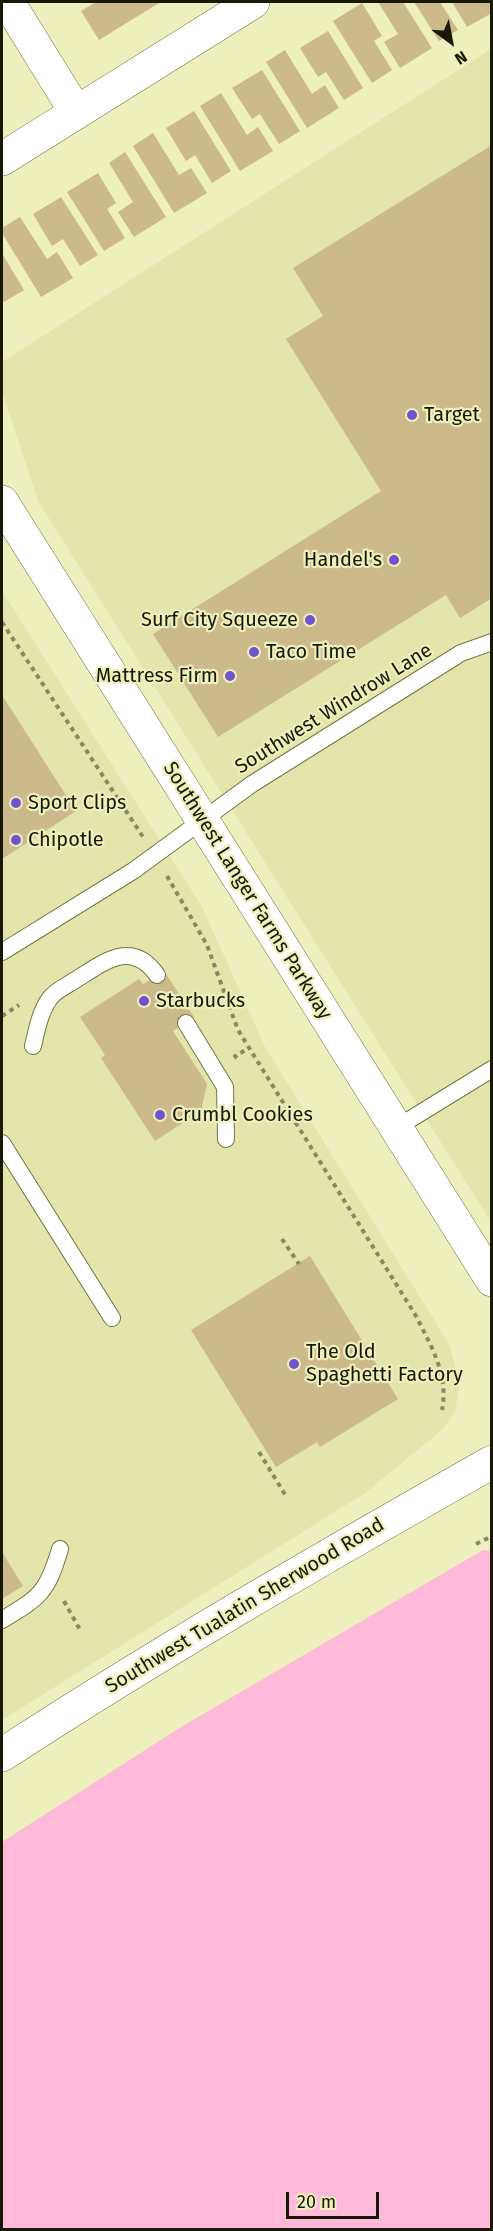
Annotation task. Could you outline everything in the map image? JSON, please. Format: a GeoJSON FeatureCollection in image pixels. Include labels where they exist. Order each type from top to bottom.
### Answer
{"type":"FeatureCollection","features":[{"type":"Feature","properties":{"kind":"main road"},"geometry":{"type":"LineString","coordinates":[[8,2],[76,112]]}},
{"type":"Feature","properties":{"kind":"main road"},"geometry":{"type":"LineString","coordinates":[[2,159],[253,2]]}},
{"type":"Feature","properties":{"kind":"main road","name":"Southwest Langer Farms Parkway"},"geometry":{"type":"LineString","coordinates":[[2,502],[492,1280]]}},
{"type":"Feature","properties":{"kind":"main road","name":"Southwest Tualatin Sherwood Road"},"geometry":{"type":"LineString","coordinates":[[2,1755],[250,1600],[492,1462]]}},
{"type":"Feature","properties":{"kind":"lane","name":"Southwest Windrow Lane"},"geometry":{"type":"LineString","coordinates":[[2,952],[154,856],[252,784],[451,659],[492,642]]}},
{"type":"Feature","properties":{"kind":"lane"},"geometry":{"type":"LineString","coordinates":[[33,1046],[42,1012],[52,995],[108,959],[124,955],[139,958],[157,975]]}},
{"type":"Feature","properties":{"kind":"lane"},"geometry":{"type":"LineString","coordinates":[[186,1023],[225,1087],[226,1139]]}},
{"type":"Feature","properties":{"kind":"lane"},"geometry":{"type":"LineString","coordinates":[[396,1128],[492,1069]]}},
{"type":"Feature","properties":{"kind":"lane"},"geometry":{"type":"LineString","coordinates":[[2,1143],[112,1317]]}},
{"type":"Feature","properties":{"kind":"lane"},"geometry":{"type":"LineString","coordinates":[[2,1620],[38,1598],[52,1575],[60,1549]]}},
{"type":"Feature","properties":{"kind":"path"},"geometry":{"type":"LineString","coordinates":[[2,622],[154,856],[207,945],[238,1030],[416,1316],[435,1352],[443,1376],[445,1395],[442,1410]]}},
{"type":"Feature","properties":{"kind":"path"},"geometry":{"type":"LineString","coordinates":[[282,1239],[299,1264]]}},
{"type":"Feature","properties":{"kind":"path"},"geometry":{"type":"LineString","coordinates":[[259,1452],[286,1496]]}},
{"type":"Feature","properties":{"kind":"path"},"geometry":{"type":"LineString","coordinates":[[476,1544],[492,1536]]}},
{"type":"Feature","properties":{"kind":"path"},"geometry":{"type":"LineString","coordinates":[[71,1611],[80,1630]]}},
{"type":"Feature","properties":{"kind":"shaded area"},"geometry":{"type":"Polygon","coordinates":[[[491,49],[491,1222],[38,501],[2,391],[2,362],[491,49]]]}},
{"type":"Feature","properties":{"kind":"shaded area"},"geometry":{"type":"Polygon","coordinates":[[[2,591],[202,907],[265,1047],[449,1344],[460,1383],[455,1412],[442,1430],[365,1493],[2,1720],[2,591]]]}},
{"type":"Feature","properties":{"kind":"shaded area"},"geometry":{"type":"Polygon","coordinates":[[[483,1550],[492,1551],[491,2229],[2,2229],[2,1842],[181,1727],[483,1550]]]}},
{"type":"Feature","properties":{"kind":"building"},"geometry":{"type":"Polygon","coordinates":[[[96,2],[159,3],[99,40],[81,11],[96,2]]]}},
{"type":"Feature","properties":{"kind":"building"},"geometry":{"type":"Polygon","coordinates":[[[378,2],[403,2],[432,48],[400,68],[384,42],[398,34],[378,2]]]}},
{"type":"Feature","properties":{"kind":"building"},"geometry":{"type":"Polygon","coordinates":[[[414,2],[440,2],[458,30],[439,41],[414,2]]]}},
{"type":"Feature","properties":{"kind":"building"},"geometry":{"type":"Polygon","coordinates":[[[452,2],[492,2],[492,13],[467,27],[452,2]]]}},
{"type":"Feature","properties":{"kind":"building"},"geometry":{"type":"Polygon","coordinates":[[[362,3],[382,36],[374,41],[392,70],[372,83],[333,21],[362,3]]]}},
{"type":"Feature","properties":{"kind":"building"},"geometry":{"type":"Polygon","coordinates":[[[328,31],[363,88],[344,100],[326,72],[318,77],[300,48],[328,31]]]}},
{"type":"Feature","properties":{"kind":"building"},"geometry":{"type":"Polygon","coordinates":[[[285,50],[312,94],[325,85],[339,108],[307,128],[266,62],[285,50]]]}},
{"type":"Feature","properties":{"kind":"building"},"geometry":{"type":"Polygon","coordinates":[[[262,70],[300,131],[279,144],[260,114],[252,119],[232,88],[262,70]]]}},
{"type":"Feature","properties":{"kind":"building"},"geometry":{"type":"Polygon","coordinates":[[[221,93],[247,135],[258,127],[273,151],[240,171],[200,106],[221,93]]]}},
{"type":"Feature","properties":{"kind":"building"},"geometry":{"type":"Polygon","coordinates":[[[194,111],[231,171],[212,183],[195,155],[186,161],[166,128],[194,111]]]}},
{"type":"Feature","properties":{"kind":"building"},"geometry":{"type":"Polygon","coordinates":[[[153,133],[179,175],[191,168],[207,193],[174,213],[133,146],[153,133]]]}},
{"type":"Feature","properties":{"kind":"building","name":"Target"},"geometry":{"type":"Polygon","coordinates":[[[492,145],[492,598],[460,618],[446,595],[218,737],[153,634],[381,491],[286,339],[323,316],[293,268],[492,145]]]}},
{"type":"Feature","properties":{"kind":"building"},"geometry":{"type":"Polygon","coordinates":[[[125,152],[166,217],[134,237],[118,212],[133,202],[109,163],[125,152]]]}},
{"type":"Feature","properties":{"kind":"building"},"geometry":{"type":"Polygon","coordinates":[[[98,173],[116,203],[107,209],[125,238],[104,251],[67,192],[98,173]]]}},
{"type":"Feature","properties":{"kind":"building"},"geometry":{"type":"Polygon","coordinates":[[[61,197],[98,255],[80,266],[63,239],[52,246],[33,214],[61,197]]]}},
{"type":"Feature","properties":{"kind":"building"},"geometry":{"type":"Polygon","coordinates":[[[20,217],[47,259],[57,252],[73,278],[41,297],[2,233],[2,228],[20,217]]]}},
{"type":"Feature","properties":{"kind":"building"},"geometry":{"type":"Polygon","coordinates":[[[2,253],[24,290],[4,302],[2,298],[2,253]]]}},
{"type":"Feature","properties":{"kind":"building"},"geometry":{"type":"Polygon","coordinates":[[[2,695],[76,811],[2,859],[2,695]]]}},
{"type":"Feature","properties":{"kind":"building"},"geometry":{"type":"Polygon","coordinates":[[[164,971],[194,1017],[173,1031],[207,1084],[201,1111],[155,1141],[101,1058],[105,1055],[80,1017],[139,979],[143,984],[164,971]]]}},
{"type":"Feature","properties":{"kind":"building","name":"The Old Spaghetti Factory"},"geometry":{"type":"Polygon","coordinates":[[[310,1256],[398,1399],[320,1447],[317,1442],[276,1467],[191,1330],[310,1256]]]}},
{"type":"Feature","properties":{"kind":"building"},"geometry":{"type":"Polygon","coordinates":[[[2,1552],[23,1586],[2,1599],[2,1552]]]}},
{"type":"Feature","properties":{"kind":"place","name":"Target"},"geometry":{"type":"Point","coordinates":[412,415]}},
{"type":"Feature","properties":{"kind":"place","name":"Handel's"},"geometry":{"type":"Point","coordinates":[394,560]}},
{"type":"Feature","properties":{"kind":"place","name":"Surf City Squeeze"},"geometry":{"type":"Point","coordinates":[310,620]}},
{"type":"Feature","properties":{"kind":"place","name":"Taco Time"},"geometry":{"type":"Point","coordinates":[254,652]}},
{"type":"Feature","properties":{"kind":"place","name":"Mattress Firm"},"geometry":{"type":"Point","coordinates":[230,676]}},
{"type":"Feature","properties":{"kind":"place","name":"Sport Clips"},"geometry":{"type":"Point","coordinates":[16,803]}},
{"type":"Feature","properties":{"kind":"place","name":"Chipotle"},"geometry":{"type":"Point","coordinates":[16,840]}},
{"type":"Feature","properties":{"kind":"place","name":"Starbucks"},"geometry":{"type":"Point","coordinates":[144,1001]}},
{"type":"Feature","properties":{"kind":"place","name":"Crumbl Cookies"},"geometry":{"type":"Point","coordinates":[160,1115]}},
{"type":"Feature","properties":{"kind":"place","name":"The Old Spaghetti Factory"},"geometry":{"type":"Point","coordinates":[294,1364]}}]}
